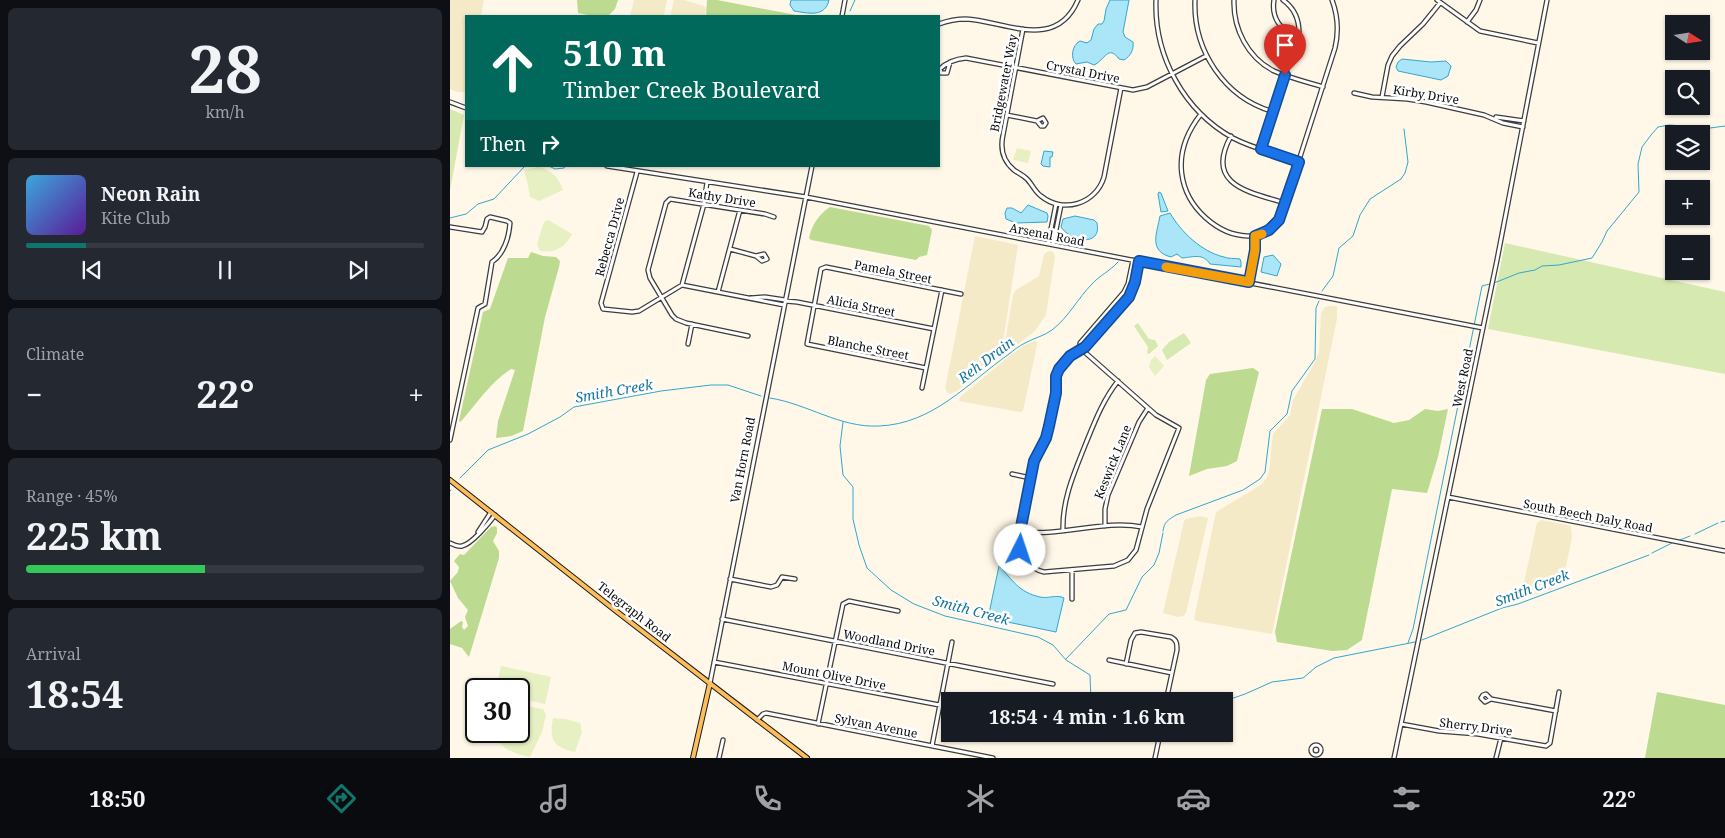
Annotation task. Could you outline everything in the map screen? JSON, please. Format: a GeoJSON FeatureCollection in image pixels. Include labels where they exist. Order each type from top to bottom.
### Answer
{"type":"FeatureCollection","features":[{"type":"Feature","properties":{"kind":"main road","name":"Telegraph Road"},"geometry":{"type":"LineString","coordinates":[[450,480],[806,758]]}},
{"type":"Feature","properties":{"kind":"main road","name":"Van Horn Road"},"geometry":{"type":"LineString","coordinates":[[693,758],[710,683]]}},
{"type":"Feature","properties":{"kind":"street"},"geometry":{"type":"LineString","coordinates":[[842,15],[845,0]]}},
{"type":"Feature","properties":{"kind":"street"},"geometry":{"type":"LineString","coordinates":[[940,24],[953,20],[968,19],[1023,29],[1040,30],[1055,26],[1069,14],[1078,0]]}},
{"type":"Feature","properties":{"kind":"street"},"geometry":{"type":"LineString","coordinates":[[1156,0],[1159,36],[1164,54],[1172,74],[1184,94],[1201,114],[1231,136],[1299,162]]}},
{"type":"Feature","properties":{"kind":"street"},"geometry":{"type":"LineString","coordinates":[[1195,0],[1197,27],[1206,56],[1225,82],[1239,95],[1255,105],[1274,112]]}},
{"type":"Feature","properties":{"kind":"street"},"geometry":{"type":"LineString","coordinates":[[1234,0],[1234,13],[1237,25],[1246,46],[1263,64],[1285,75],[1323,87]]}},
{"type":"Feature","properties":{"kind":"street"},"geometry":{"type":"LineString","coordinates":[[1274,0],[1274,12],[1277,22],[1286,32],[1297,37]]}},
{"type":"Feature","properties":{"kind":"street"},"geometry":{"type":"LineString","coordinates":[[1261,149],[1299,29],[1297,17],[1292,7],[1283,0]]}},
{"type":"Feature","properties":{"kind":"street"},"geometry":{"type":"LineString","coordinates":[[1201,114],[1189,130],[1182,150],[1181,168],[1186,190],[1195,207],[1214,224],[1231,232],[1255,236],[1267,232],[1281,216],[1335,48],[1338,32],[1337,16],[1332,0]]}},
{"type":"Feature","properties":{"kind":"street"},"geometry":{"type":"LineString","coordinates":[[1467,22],[1476,10],[1480,0]]}},
{"type":"Feature","properties":{"kind":"street","name":"West Road"},"geometry":{"type":"LineString","coordinates":[[1394,758],[1483,328],[1547,0]]}},
{"type":"Feature","properties":{"kind":"street"},"geometry":{"type":"LineString","coordinates":[[1382,97],[1388,65],[1392,56],[1424,24],[1438,1],[1480,31],[1538,43]]}},
{"type":"Feature","properties":{"kind":"street","name":"Bridgewater Way"},"geometry":{"type":"LineString","coordinates":[[1023,29],[1002,145],[1003,154],[1007,162],[1015,171],[1026,178],[1041,196],[1056,204],[1074,205],[1095,193],[1101,184],[1121,88]]}},
{"type":"Feature","properties":{"kind":"street","name":"Crystal Drive"},"geometry":{"type":"LineString","coordinates":[[950,62],[966,58],[1133,90],[1142,89],[1206,56]]}},
{"type":"Feature","properties":{"kind":"street","name":"Kirby Drive"},"geometry":{"type":"LineString","coordinates":[[1354,93],[1408,99],[1493,117],[1524,121]]}},
{"type":"Feature","properties":{"kind":"street"},"geometry":{"type":"LineString","coordinates":[[450,102],[465,108]]}},
{"type":"Feature","properties":{"kind":"street"},"geometry":{"type":"LineString","coordinates":[[1006,115],[1037,121]]}},
{"type":"Feature","properties":{"kind":"street","name":"Kirby Drive"},"geometry":{"type":"LineString","coordinates":[[1493,117],[1503,123],[1523,127]]}},
{"type":"Feature","properties":{"kind":"street"},"geometry":{"type":"LineString","coordinates":[[1231,136],[1222,157],[1228,179],[1242,190],[1285,203]]}},
{"type":"Feature","properties":{"kind":"street","name":"Arsenal Road"},"geometry":{"type":"LineString","coordinates":[[612,167],[806,197],[1483,328]]}},
{"type":"Feature","properties":{"kind":"street","name":"Van Horn Road"},"geometry":{"type":"LineString","coordinates":[[710,683],[812,167]]}},
{"type":"Feature","properties":{"kind":"street","name":"Rebecca Drive"},"geometry":{"type":"LineString","coordinates":[[637,172],[601,303],[602,308],[606,310],[636,312],[662,298]]}},
{"type":"Feature","properties":{"kind":"street"},"geometry":{"type":"LineString","coordinates":[[707,182],[704,204],[682,285],[662,298],[676,319],[748,336]]}},
{"type":"Feature","properties":{"kind":"street","name":"Kathy Drive"},"geometry":{"type":"LineString","coordinates":[[662,298],[650,278],[648,270],[668,200],[704,204],[774,217]]}},
{"type":"Feature","properties":{"kind":"street"},"geometry":{"type":"LineString","coordinates":[[1048,244],[1056,204]]}},
{"type":"Feature","properties":{"kind":"street"},"geometry":{"type":"LineString","coordinates":[[1054,245],[1061,205]]}},
{"type":"Feature","properties":{"kind":"street"},"geometry":{"type":"LineString","coordinates":[[718,292],[740,210]]}},
{"type":"Feature","properties":{"kind":"street"},"geometry":{"type":"LineString","coordinates":[[450,227],[482,232],[487,219],[490,217],[507,221],[510,224],[502,251],[498,258],[492,262],[485,304],[478,308],[450,440]]}},
{"type":"Feature","properties":{"kind":"street"},"geometry":{"type":"LineString","coordinates":[[1249,282],[1255,250],[1255,236]]}},
{"type":"Feature","properties":{"kind":"street"},"geometry":{"type":"LineString","coordinates":[[730,248],[756,256]]}},
{"type":"Feature","properties":{"kind":"street"},"geometry":{"type":"LineString","coordinates":[[1080,348],[1080,343],[1127,288],[1133,260]]}},
{"type":"Feature","properties":{"kind":"street"},"geometry":{"type":"LineString","coordinates":[[1080,348],[1148,408],[1162,419],[1179,428],[1147,509],[1136,550],[1128,560],[1116,566],[1046,572],[1032,567],[1026,562],[1018,544],[1036,457],[1047,434],[1056,393],[1058,372],[1066,359],[1080,348],[1085,347],[1132,293],[1139,261]]}},
{"type":"Feature","properties":{"kind":"street","name":"Pamela Street"},"geometry":{"type":"LineString","coordinates":[[814,306],[822,268],[961,294]]}},
{"type":"Feature","properties":{"kind":"street","name":"Alicia Street"},"geometry":{"type":"LineString","coordinates":[[682,285],[751,298],[765,297],[934,329]]}},
{"type":"Feature","properties":{"kind":"street"},"geometry":{"type":"LineString","coordinates":[[922,388],[942,290]]}},
{"type":"Feature","properties":{"kind":"street"},"geometry":{"type":"LineString","coordinates":[[1116,303],[1120,307]]}},
{"type":"Feature","properties":{"kind":"street","name":"Blanche Street"},"geometry":{"type":"LineString","coordinates":[[814,306],[807,344],[926,368]]}},
{"type":"Feature","properties":{"kind":"street"},"geometry":{"type":"LineString","coordinates":[[688,344],[692,324]]}},
{"type":"Feature","properties":{"kind":"street"},"geometry":{"type":"LineString","coordinates":[[1097,324],[1101,328]]}},
{"type":"Feature","properties":{"kind":"street"},"geometry":{"type":"LineString","coordinates":[[1063,530],[1063,518],[1071,478],[1102,405],[1118,381]]}},
{"type":"Feature","properties":{"kind":"street","name":"Keswick Lane"},"geometry":{"type":"LineString","coordinates":[[1105,526],[1105,508],[1108,495],[1139,422],[1148,408]]}},
{"type":"Feature","properties":{"kind":"street"},"geometry":{"type":"LineString","coordinates":[[1012,474],[1031,478]]}},
{"type":"Feature","properties":{"kind":"street","name":"South Beech Daly Road"},"geometry":{"type":"LineString","coordinates":[[1448,497],[1725,551]]}},
{"type":"Feature","properties":{"kind":"street"},"geometry":{"type":"LineString","coordinates":[[477,534],[491,512]]}},
{"type":"Feature","properties":{"kind":"street"},"geometry":{"type":"LineString","coordinates":[[450,543],[463,546],[470,542],[495,515]]}},
{"type":"Feature","properties":{"kind":"street"},"geometry":{"type":"LineString","coordinates":[[1020,531],[1033,533],[1124,525],[1142,528]]}},
{"type":"Feature","properties":{"kind":"street"},"geometry":{"type":"LineString","coordinates":[[1072,570],[1072,599]]}},
{"type":"Feature","properties":{"kind":"street"},"geometry":{"type":"LineString","coordinates":[[730,579],[771,587],[777,585],[782,577],[795,579]]}},
{"type":"Feature","properties":{"kind":"street"},"geometry":{"type":"LineString","coordinates":[[818,724],[844,602],[849,601],[898,611]]}},
{"type":"Feature","properties":{"kind":"street","name":"Woodland Drive"},"geometry":{"type":"LineString","coordinates":[[722,620],[1053,684]]}},
{"type":"Feature","properties":{"kind":"street"},"geometry":{"type":"LineString","coordinates":[[1126,664],[1131,640],[1135,633],[1141,632],[1171,637],[1175,640],[1177,646],[1168,692]]}},
{"type":"Feature","properties":{"kind":"street"},"geometry":{"type":"LineString","coordinates":[[932,746],[952,642]]}},
{"type":"Feature","properties":{"kind":"street"},"geometry":{"type":"LineString","coordinates":[[1109,660],[1172,673]]}},
{"type":"Feature","properties":{"kind":"street","name":"Mount Olive Drive"},"geometry":{"type":"LineString","coordinates":[[714,662],[940,705]]}},
{"type":"Feature","properties":{"kind":"street"},"geometry":{"type":"LineString","coordinates":[[1491,699],[1556,711],[1559,692]]}},
{"type":"Feature","properties":{"kind":"street","name":"Sherry Drive"},"geometry":{"type":"LineString","coordinates":[[1401,724],[1439,731],[1475,734],[1548,745],[1556,711]]}},
{"type":"Feature","properties":{"kind":"street","name":"Sylvan Avenue"},"geometry":{"type":"LineString","coordinates":[[758,720],[766,713],[993,758]]}},
{"type":"Feature","properties":{"kind":"street"},"geometry":{"type":"LineString","coordinates":[[1496,758],[1501,738]]}},
{"type":"Feature","properties":{"kind":"street"},"geometry":{"type":"LineString","coordinates":[[723,740],[719,756],[724,758]]}},
{"type":"Feature","properties":{"kind":"street"},"geometry":{"type":"LineString","coordinates":[[1154,758],[1158,742]]}},
{"type":"Feature","properties":{"kind":"shaded area"},"geometry":{"type":"Polygon","coordinates":[[[450,0],[484,0],[481,15],[465,15],[465,92],[457,92],[450,89],[450,0]]]}},
{"type":"Feature","properties":{"kind":"shaded area"},"geometry":{"type":"Polygon","coordinates":[[[634,0],[667,0],[664,15],[630,15],[634,0]]]}},
{"type":"Feature","properties":{"kind":"shaded area"},"geometry":{"type":"Polygon","coordinates":[[[674,0],[684,0],[706,8],[705,15],[670,15],[674,0]]]}},
{"type":"Feature","properties":{"kind":"shaded area"},"geometry":{"type":"Polygon","coordinates":[[[975,236],[1018,245],[1003,342],[998,357],[957,391],[949,394],[945,389],[975,236]]]}},
{"type":"Feature","properties":{"kind":"shaded area"},"geometry":{"type":"Polygon","coordinates":[[[1049,251],[1053,252],[1055,256],[1046,315],[1035,331],[1011,349],[1006,350],[1004,343],[1013,295],[1016,290],[1039,276],[1044,254],[1049,251]]]}},
{"type":"Feature","properties":{"kind":"shaded area"},"geometry":{"type":"Polygon","coordinates":[[[1337,306],[1337,319],[1272,634],[1196,621],[1194,619],[1216,512],[1261,485],[1266,479],[1269,472],[1273,434],[1290,415],[1293,400],[1315,362],[1319,352],[1321,313],[1325,307],[1337,306]]]}},
{"type":"Feature","properties":{"kind":"shaded area"},"geometry":{"type":"Polygon","coordinates":[[[1035,341],[1037,345],[1023,411],[959,401],[960,397],[1006,359],[1023,346],[1035,341]]]}},
{"type":"Feature","properties":{"kind":"shaded area"},"geometry":{"type":"Polygon","coordinates":[[[1200,516],[1208,518],[1186,613],[1178,617],[1163,613],[1184,521],[1200,516]]]}},
{"type":"Feature","properties":{"kind":"shaded area"},"geometry":{"type":"Polygon","coordinates":[[[1541,520],[1571,527],[1572,537],[1563,580],[1555,588],[1523,599],[1521,596],[1537,523],[1541,520]]]}},
{"type":"Feature","properties":{"kind":"green space"},"geometry":{"type":"Polygon","coordinates":[[[577,0],[618,0],[615,9],[609,15],[578,13],[577,0]]]}},
{"type":"Feature","properties":{"kind":"green space"},"geometry":{"type":"Polygon","coordinates":[[[707,0],[717,0],[796,15],[706,15],[707,0]]]}},
{"type":"Feature","properties":{"kind":"green space"},"geometry":{"type":"Polygon","coordinates":[[[450,109],[464,115],[450,190],[450,109]]]}},
{"type":"Feature","properties":{"kind":"green space"},"geometry":{"type":"Polygon","coordinates":[[[1017,148],[1031,151],[1028,163],[1013,160],[1017,148]]]}},
{"type":"Feature","properties":{"kind":"green space"},"geometry":{"type":"Polygon","coordinates":[[[539,167],[548,170],[554,175],[563,190],[539,201],[530,197],[524,170],[539,167]]]}},
{"type":"Feature","properties":{"kind":"green space"},"geometry":{"type":"Polygon","coordinates":[[[830,207],[929,226],[932,230],[927,255],[916,260],[811,240],[809,238],[814,225],[822,213],[830,207]]]}},
{"type":"Feature","properties":{"kind":"green space"},"geometry":{"type":"Polygon","coordinates":[[[548,220],[572,234],[563,246],[555,250],[540,251],[537,244],[544,222],[548,220]]]}},
{"type":"Feature","properties":{"kind":"green space"},"geometry":{"type":"Polygon","coordinates":[[[1505,243],[1725,292],[1725,374],[1488,329],[1505,243]]]}},
{"type":"Feature","properties":{"kind":"green space"},"geometry":{"type":"Polygon","coordinates":[[[531,252],[543,256],[556,257],[560,261],[559,267],[545,317],[523,431],[511,436],[496,438],[498,421],[515,370],[511,369],[498,379],[464,418],[459,421],[483,312],[490,309],[508,258],[528,258],[531,252]]]}},
{"type":"Feature","properties":{"kind":"green space"},"geometry":{"type":"Polygon","coordinates":[[[1138,323],[1149,339],[1155,340],[1158,346],[1149,354],[1147,353],[1148,347],[1134,326],[1138,323]]]}},
{"type":"Feature","properties":{"kind":"green space"},"geometry":{"type":"Polygon","coordinates":[[[1184,333],[1191,343],[1167,360],[1162,350],[1169,342],[1184,333]]]}},
{"type":"Feature","properties":{"kind":"green space"},"geometry":{"type":"Polygon","coordinates":[[[1155,356],[1164,366],[1155,376],[1149,367],[1151,360],[1155,356]]]}},
{"type":"Feature","properties":{"kind":"green space"},"geometry":{"type":"Polygon","coordinates":[[[1253,368],[1259,372],[1237,461],[1227,466],[1207,469],[1189,476],[1206,380],[1210,374],[1253,368]]]}},
{"type":"Feature","properties":{"kind":"green space"},"geometry":{"type":"Polygon","coordinates":[[[1322,409],[1352,409],[1394,423],[1409,420],[1425,409],[1438,411],[1448,409],[1438,457],[1427,493],[1392,489],[1362,640],[1347,650],[1332,651],[1277,642],[1275,632],[1322,409]]]}},
{"type":"Feature","properties":{"kind":"green space"},"geometry":{"type":"Polygon","coordinates":[[[495,526],[497,533],[493,541],[499,551],[499,558],[469,657],[462,648],[450,644],[450,629],[461,621],[463,622],[462,627],[464,630],[468,626],[465,617],[468,610],[458,598],[450,581],[458,572],[459,567],[454,561],[460,554],[464,555],[491,527],[495,526]]]}},
{"type":"Feature","properties":{"kind":"green space"},"geometry":{"type":"Polygon","coordinates":[[[501,666],[551,677],[545,704],[530,701],[530,678],[498,678],[501,666]]]}},
{"type":"Feature","properties":{"kind":"green space"},"geometry":{"type":"Polygon","coordinates":[[[1657,692],[1725,705],[1725,758],[1645,758],[1657,692]]]}},
{"type":"Feature","properties":{"kind":"green space"},"geometry":{"type":"Polygon","coordinates":[[[530,707],[543,709],[546,715],[542,732],[530,757],[504,747],[500,743],[530,743],[530,707]]]}},
{"type":"Feature","properties":{"kind":"green space"},"geometry":{"type":"Polygon","coordinates":[[[553,718],[580,723],[582,732],[575,752],[562,748],[554,741],[552,737],[553,718]]]}},
{"type":"Feature","properties":{"kind":"water"},"geometry":{"type":"Polygon","coordinates":[[[791,0],[829,0],[824,10],[810,13],[794,11],[790,5],[791,0]]]}},
{"type":"Feature","properties":{"kind":"water"},"geometry":{"type":"Polygon","coordinates":[[[1110,0],[1129,0],[1123,32],[1125,37],[1133,42],[1131,52],[1124,60],[1109,53],[1094,65],[1087,62],[1076,64],[1073,58],[1075,45],[1080,41],[1087,43],[1091,40],[1094,29],[1104,21],[1110,0]]]}},
{"type":"Feature","properties":{"kind":"water"},"geometry":{"type":"Polygon","coordinates":[[[1402,59],[1431,62],[1446,61],[1451,66],[1448,76],[1441,80],[1398,71],[1396,67],[1402,59]]]}},
{"type":"Feature","properties":{"kind":"water"},"geometry":{"type":"Polygon","coordinates":[[[1044,151],[1053,152],[1052,157],[1050,157],[1050,167],[1041,164],[1044,151]]]}},
{"type":"Feature","properties":{"kind":"water"},"geometry":{"type":"Polygon","coordinates":[[[1159,192],[1161,193],[1168,211],[1161,212],[1159,192]]]}},
{"type":"Feature","properties":{"kind":"water"},"geometry":{"type":"Polygon","coordinates":[[[1028,205],[1047,213],[1047,222],[1016,223],[1006,219],[1005,213],[1007,208],[1012,208],[1021,213],[1028,205]]]}},
{"type":"Feature","properties":{"kind":"water"},"geometry":{"type":"Polygon","coordinates":[[[1170,213],[1186,234],[1200,246],[1228,258],[1240,259],[1241,267],[1210,264],[1201,257],[1182,258],[1177,254],[1171,257],[1164,254],[1157,246],[1156,235],[1160,216],[1170,213]]]}},
{"type":"Feature","properties":{"kind":"water"},"geometry":{"type":"Polygon","coordinates":[[[1075,216],[1094,220],[1097,223],[1095,236],[1084,240],[1065,232],[1061,227],[1063,219],[1075,216]]]}},
{"type":"Feature","properties":{"kind":"water"},"geometry":{"type":"Polygon","coordinates":[[[1273,255],[1281,264],[1277,276],[1261,272],[1264,257],[1273,255]]]}},
{"type":"Feature","properties":{"kind":"water"},"geometry":{"type":"Polygon","coordinates":[[[999,566],[1016,585],[1032,595],[1064,598],[1056,632],[988,618],[999,566]]]}},
{"type":"Feature","properties":{"kind":"waterway"},"geometry":{"type":"LineString","coordinates":[[850,11],[855,0]]}},
{"type":"Feature","properties":{"kind":"waterway"},"geometry":{"type":"LineString","coordinates":[[1494,283],[1542,266],[1559,265],[1592,258],[1607,231],[1639,192],[1638,164],[1642,147],[1658,127],[1669,125],[1710,128],[1725,126]]}},
{"type":"Feature","properties":{"kind":"waterway"},"geometry":{"type":"LineString","coordinates":[[1322,291],[1333,276],[1339,248],[1353,236],[1360,215],[1370,199],[1401,179],[1405,173],[1408,162],[1404,129]]}},
{"type":"Feature","properties":{"kind":"waterway"},"geometry":{"type":"LineString","coordinates":[[450,218],[466,214],[478,204],[494,199],[524,167]]}},
{"type":"Feature","properties":{"kind":"waterway"},"geometry":{"type":"LineString","coordinates":[[551,167],[555,169],[564,167]]}},
{"type":"Feature","properties":{"kind":"waterway","name":"Reh Drain"},"geometry":{"type":"LineString","coordinates":[[770,398],[798,405],[837,420],[865,426],[898,424],[916,418],[949,400],[1028,341],[1052,330],[1063,320],[1092,284],[1118,262]]}},
{"type":"Feature","properties":{"kind":"waterway"},"geometry":{"type":"LineString","coordinates":[[1408,643],[1413,629],[1482,286],[1490,284]]}},
{"type":"Feature","properties":{"kind":"waterway"},"geometry":{"type":"LineString","coordinates":[[1163,531],[1164,525],[1176,515],[1243,490],[1260,479],[1265,472],[1270,431],[1287,414],[1292,391],[1315,359],[1316,308],[1319,301]]}},
{"type":"Feature","properties":{"kind":"waterway","name":"Smith Creek"},"geometry":{"type":"LineString","coordinates":[[460,478],[488,450],[528,434],[560,417],[574,407],[661,391],[711,385],[728,385],[761,396]]}},
{"type":"Feature","properties":{"kind":"waterway","name":"Smith Creek"},"geometry":{"type":"LineString","coordinates":[[843,422],[840,446],[843,475],[853,487],[853,519],[867,568],[891,590],[914,604],[945,616],[1038,637],[1053,645],[1066,660],[1090,675],[1091,692]]}},
{"type":"Feature","properties":{"kind":"waterway","name":"Smith Creek"},"geometry":{"type":"LineString","coordinates":[[1721,522],[1725,521]]}},
{"type":"Feature","properties":{"kind":"waterway","name":"Smith Creek"},"geometry":{"type":"LineString","coordinates":[[1695,534],[1718,523]]}},
{"type":"Feature","properties":{"kind":"waterway"},"geometry":{"type":"LineString","coordinates":[[1066,659],[1109,614],[1126,610],[1142,577],[1154,565],[1159,553],[1163,533]]}},
{"type":"Feature","properties":{"kind":"waterway","name":"Smith Creek"},"geometry":{"type":"LineString","coordinates":[[1680,540],[1690,536]]}},
{"type":"Feature","properties":{"kind":"waterway","name":"Smith Creek"},"geometry":{"type":"LineString","coordinates":[[1652,553],[1672,543]]}},
{"type":"Feature","properties":{"kind":"waterway","name":"Smith Creek"},"geometry":{"type":"LineString","coordinates":[[1422,640],[1502,608],[1518,604],[1649,555]]}},
{"type":"Feature","properties":{"kind":"waterway","name":"Smith Creek"},"geometry":{"type":"LineString","coordinates":[[1233,698],[1272,682],[1303,678],[1316,667],[1334,658],[1415,642]]}},
{"type":"Feature","properties":{"kind":"slow traffic"},"geometry":{"type":"LineString","coordinates":[[1166,267],[1249,282],[1255,250],[1255,236],[1262,234]]}},
{"type":"Feature","properties":{"kind":"route"},"geometry":{"type":"LineString","coordinates":[[1020,550],[1018,544],[1019,537],[1034,461],[1047,434],[1056,393],[1056,376],[1063,363],[1080,348],[1085,347],[1132,293],[1139,261],[1249,282],[1255,250],[1255,236],[1269,230],[1279,220],[1299,162],[1261,149],[1285,75]]}}]}
